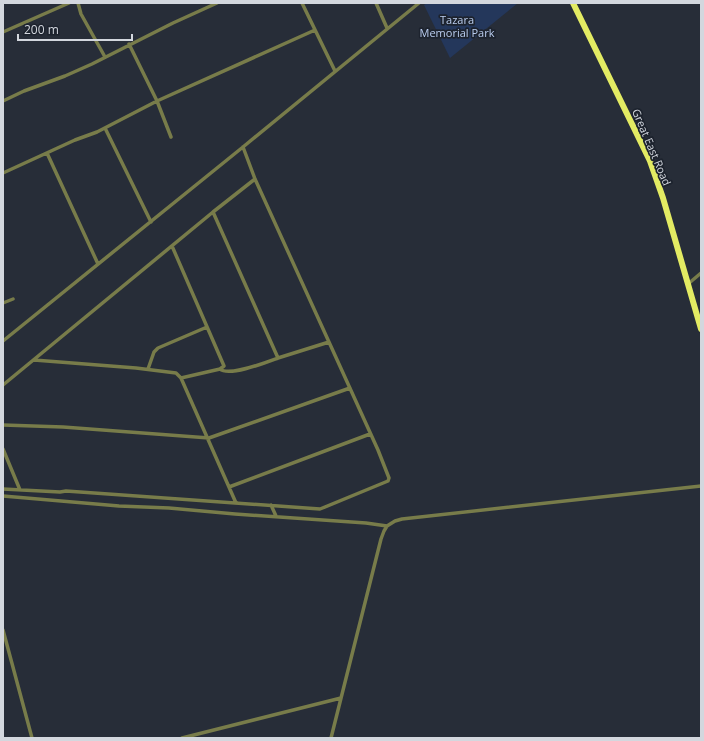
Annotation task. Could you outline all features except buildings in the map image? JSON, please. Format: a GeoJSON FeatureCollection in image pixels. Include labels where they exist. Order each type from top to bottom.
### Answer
{"type":"FeatureCollection","features":[{"type":"Feature","properties":{"kind":"highway","name":"Great East Road"},"geometry":{"type":"LineString","coordinates":[[573,3],[650,161],[663,198],[701,329]]}},
{"type":"Feature","properties":{"kind":"street"},"geometry":{"type":"LineString","coordinates":[[3,32],[69,3]]}},
{"type":"Feature","properties":{"kind":"street"},"geometry":{"type":"LineString","coordinates":[[78,3],[81,14],[105,57]]}},
{"type":"Feature","properties":{"kind":"street"},"geometry":{"type":"LineString","coordinates":[[3,101],[24,91],[66,76],[129,44],[217,3]]}},
{"type":"Feature","properties":{"kind":"street"},"geometry":{"type":"LineString","coordinates":[[302,3],[336,70]]}},
{"type":"Feature","properties":{"kind":"street"},"geometry":{"type":"LineString","coordinates":[[376,3],[388,28]]}},
{"type":"Feature","properties":{"kind":"street"},"geometry":{"type":"LineString","coordinates":[[3,341],[419,3]]}},
{"type":"Feature","properties":{"kind":"street"},"geometry":{"type":"LineString","coordinates":[[3,172],[105,128],[156,101],[315,30]]}},
{"type":"Feature","properties":{"kind":"street"},"geometry":{"type":"LineString","coordinates":[[129,44],[171,137]]}},
{"type":"Feature","properties":{"kind":"street"},"geometry":{"type":"LineString","coordinates":[[105,128],[151,222]]}},
{"type":"Feature","properties":{"kind":"street"},"geometry":{"type":"LineString","coordinates":[[3,489],[117,494],[316,509],[324,508],[388,481],[389,478],[370,434],[243,147]]}},
{"type":"Feature","properties":{"kind":"street"},"geometry":{"type":"LineString","coordinates":[[47,153],[98,264]]}},
{"type":"Feature","properties":{"kind":"street"},"geometry":{"type":"LineString","coordinates":[[3,385],[213,212],[256,179]]}},
{"type":"Feature","properties":{"kind":"street"},"geometry":{"type":"LineString","coordinates":[[213,212],[278,358]]}},
{"type":"Feature","properties":{"kind":"street"},"geometry":{"type":"LineString","coordinates":[[172,246],[224,366],[220,369],[181,378]]}},
{"type":"Feature","properties":{"kind":"street"},"geometry":{"type":"LineString","coordinates":[[688,284],[701,273]]}},
{"type":"Feature","properties":{"kind":"street"},"geometry":{"type":"LineString","coordinates":[[3,303],[13,299]]}},
{"type":"Feature","properties":{"kind":"street"},"geometry":{"type":"LineString","coordinates":[[148,370],[154,352],[158,348],[208,327]]}},
{"type":"Feature","properties":{"kind":"street"},"geometry":{"type":"LineString","coordinates":[[220,369],[227,372],[241,369],[329,342]]}},
{"type":"Feature","properties":{"kind":"street"},"geometry":{"type":"LineString","coordinates":[[34,360],[176,373],[181,378],[236,503]]}},
{"type":"Feature","properties":{"kind":"street"},"geometry":{"type":"LineString","coordinates":[[3,425],[70,427],[207,437],[217,435],[350,388]]}},
{"type":"Feature","properties":{"kind":"street"},"geometry":{"type":"LineString","coordinates":[[229,487],[370,434]]}},
{"type":"Feature","properties":{"kind":"street"},"geometry":{"type":"LineString","coordinates":[[3,449],[20,490]]}},
{"type":"Feature","properties":{"kind":"street"},"geometry":{"type":"LineString","coordinates":[[331,738],[381,539],[384,531],[395,521],[409,518],[701,486]]}},
{"type":"Feature","properties":{"kind":"street"},"geometry":{"type":"LineString","coordinates":[[3,496],[119,506],[169,508],[366,523],[388,526]]}},
{"type":"Feature","properties":{"kind":"street"},"geometry":{"type":"LineString","coordinates":[[271,506],[276,516]]}},
{"type":"Feature","properties":{"kind":"street"},"geometry":{"type":"LineString","coordinates":[[3,630],[32,738]]}},
{"type":"Feature","properties":{"kind":"street"},"geometry":{"type":"LineString","coordinates":[[182,738],[341,698]]}},
{"type":"Feature","properties":{"kind":"green space","name":"Tazara Memorial Park"},"geometry":{"type":"Polygon","coordinates":[[[427,3],[518,3],[450,58],[424,5],[427,3]]]}}]}
